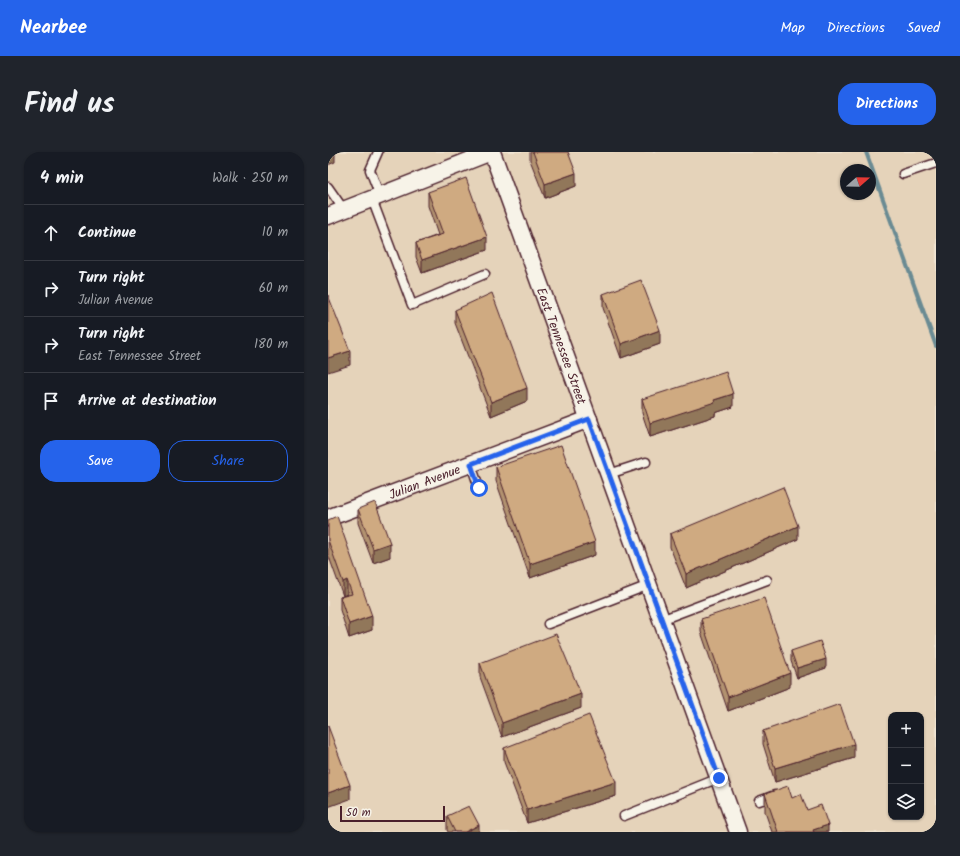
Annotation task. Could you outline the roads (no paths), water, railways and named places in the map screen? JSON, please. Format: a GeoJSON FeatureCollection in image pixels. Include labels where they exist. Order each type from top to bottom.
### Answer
{"type":"FeatureCollection","features":[{"type":"Feature","properties":{"kind":"street"},"geometry":{"type":"LineString","coordinates":[[328,216],[491,152]]}},
{"type":"Feature","properties":{"kind":"street","name":"East Tennessee Street"},"geometry":{"type":"LineString","coordinates":[[491,152],[738,832]]}},
{"type":"Feature","properties":{"kind":"street","name":"Julian Avenue"},"geometry":{"type":"LineString","coordinates":[[328,518],[589,419]]}},
{"type":"Feature","properties":{"kind":"lane"},"geometry":{"type":"LineString","coordinates":[[378,152],[370,170],[376,197],[412,305],[485,274]]}},
{"type":"Feature","properties":{"kind":"lane"},"geometry":{"type":"LineString","coordinates":[[903,174],[936,163]]}},
{"type":"Feature","properties":{"kind":"lane"},"geometry":{"type":"LineString","coordinates":[[328,187],[344,210]]}},
{"type":"Feature","properties":{"kind":"lane"},"geometry":{"type":"LineString","coordinates":[[609,474],[646,462]]}},
{"type":"Feature","properties":{"kind":"lane"},"geometry":{"type":"LineString","coordinates":[[471,464],[479,488]]}},
{"type":"Feature","properties":{"kind":"lane"},"geometry":{"type":"LineString","coordinates":[[661,620],[766,580]]}},
{"type":"Feature","properties":{"kind":"lane"},"geometry":{"type":"LineString","coordinates":[[548,624],[649,585]]}},
{"type":"Feature","properties":{"kind":"lane"},"geometry":{"type":"LineString","coordinates":[[624,816],[719,778]]}},
{"type":"Feature","properties":{"kind":"lane"},"geometry":{"type":"LineString","coordinates":[[759,801],[785,792]]}},
{"type":"Feature","properties":{"kind":"waterway"},"geometry":{"type":"LineString","coordinates":[[866,152],[936,346]]}}]}
